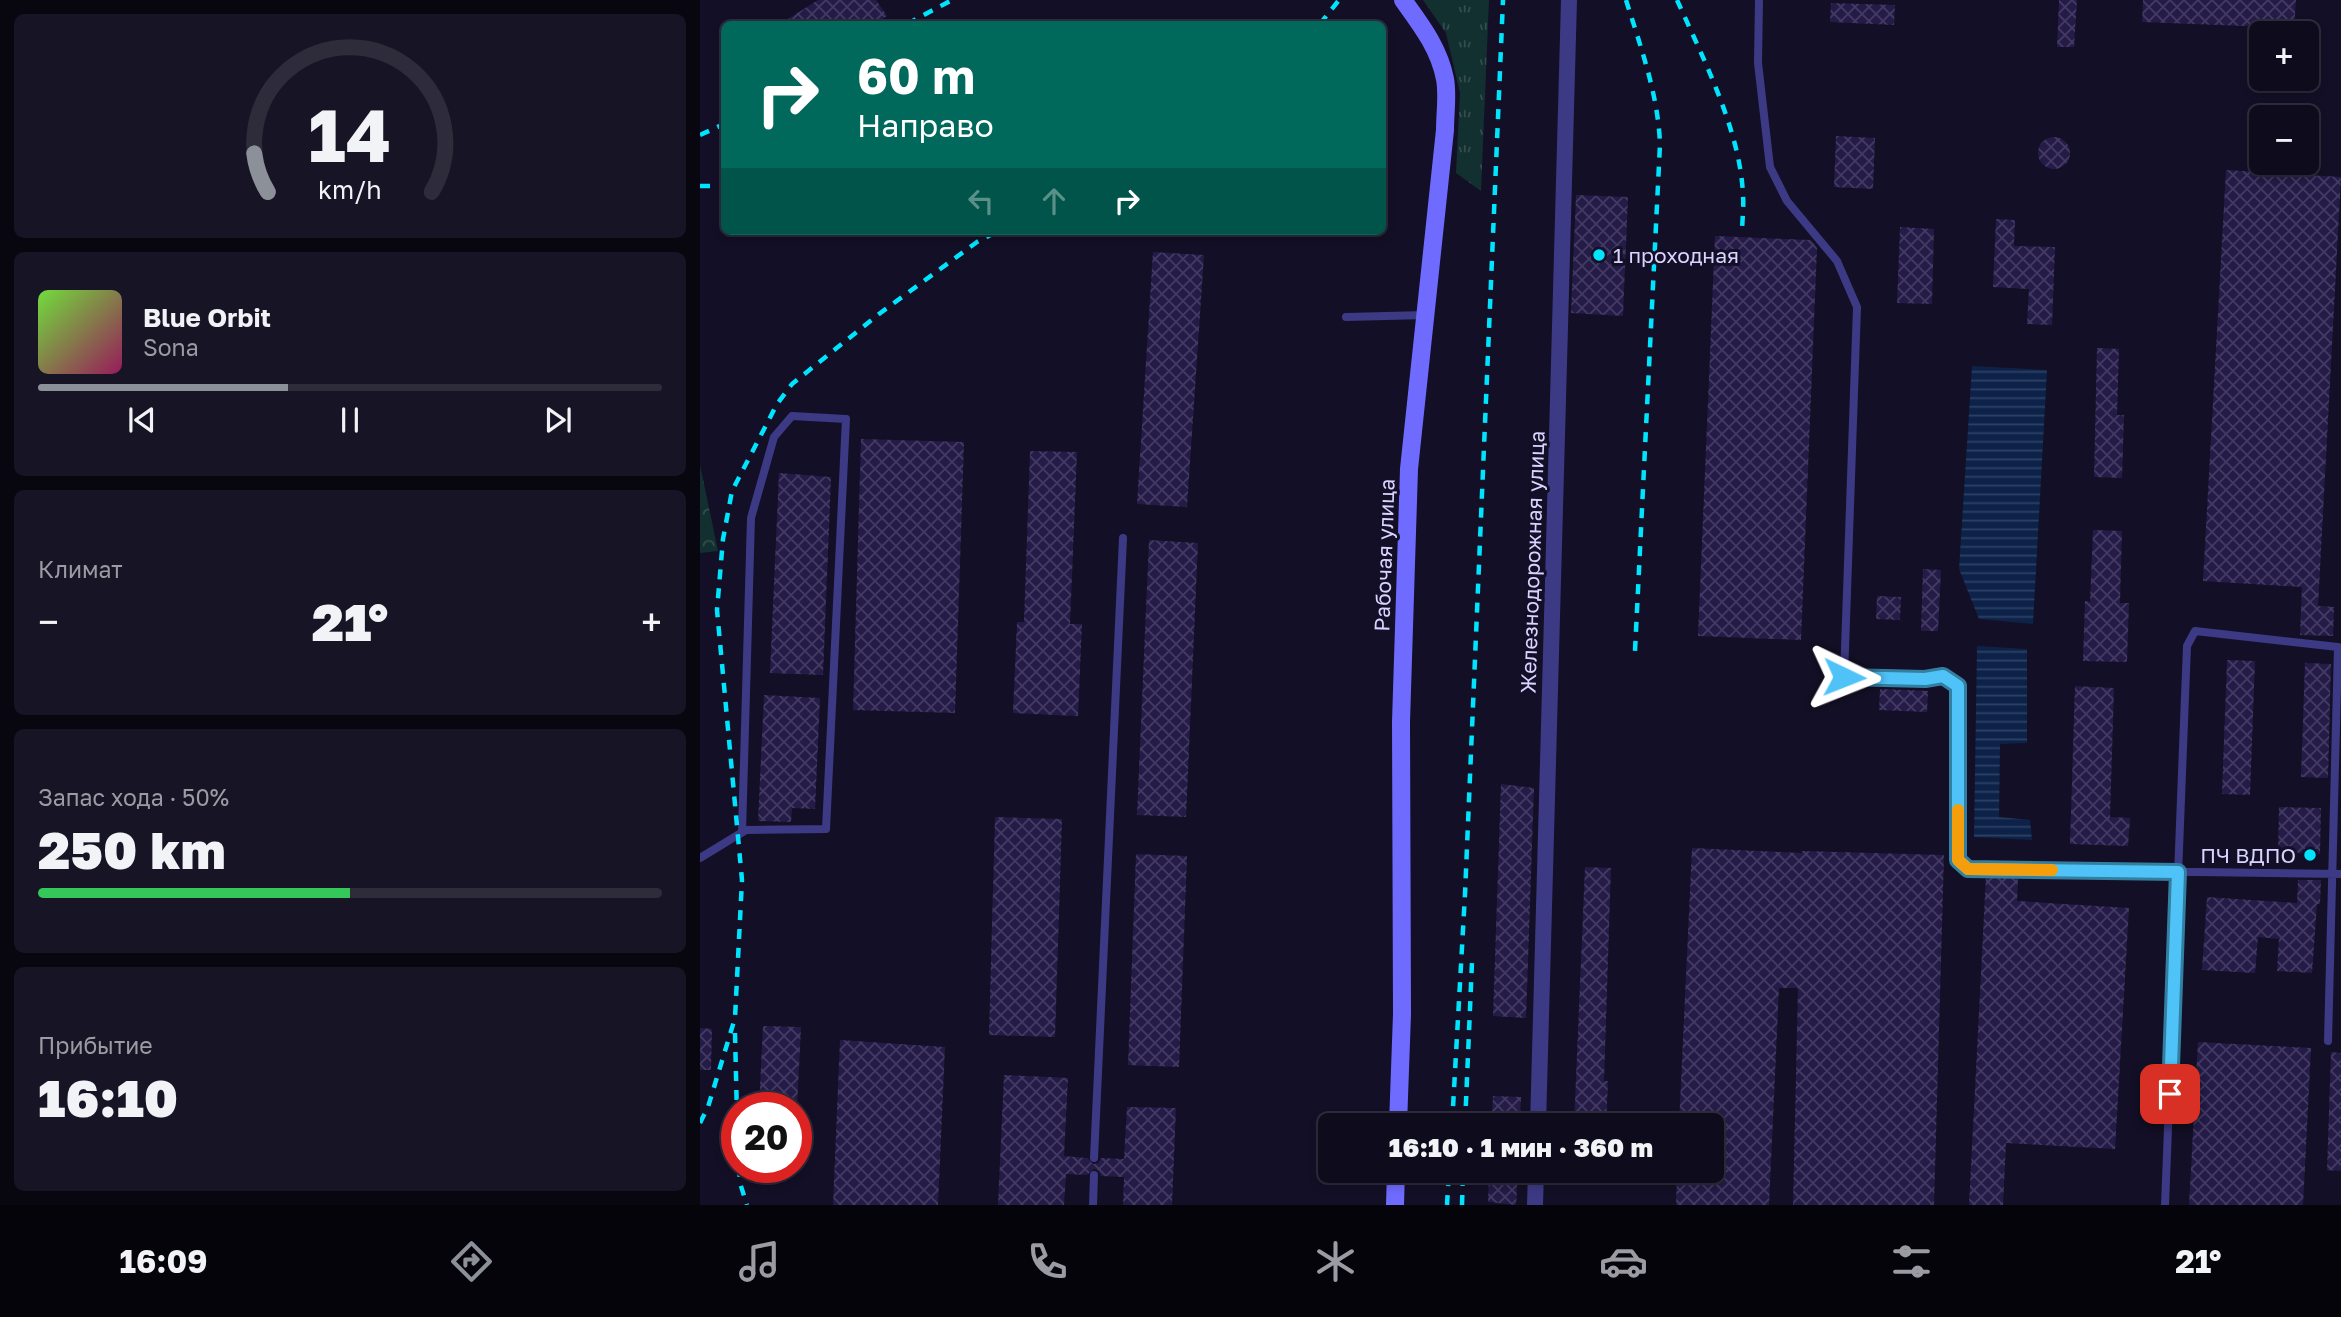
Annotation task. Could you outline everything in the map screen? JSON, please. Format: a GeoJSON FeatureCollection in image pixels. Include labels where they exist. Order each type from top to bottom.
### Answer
{"type":"FeatureCollection","features":[{"type":"Feature","properties":{"kind":"street","name":"Рабочая улица"},"geometry":{"type":"LineString","coordinates":[[1398,1113],[1402,1014],[1401,722],[1409,482],[1446,130],[1446,80],[1429,36],[1403,0]]}},
{"type":"Feature","properties":{"kind":"street","name":"Железнодорожная улица"},"geometry":{"type":"LineString","coordinates":[[1538,1113],[1569,0]]}},
{"type":"Feature","properties":{"kind":"street"},"geometry":{"type":"LineString","coordinates":[[1395,1205],[1396,1183]]}},
{"type":"Feature","properties":{"kind":"street"},"geometry":{"type":"LineString","coordinates":[[1535,1205],[1536,1183]]}},
{"type":"Feature","properties":{"kind":"lane"},"geometry":{"type":"LineString","coordinates":[[1759,0],[1758,63],[1770,167],[1787,201],[1837,261],[1857,307],[1844,677],[1925,679],[1943,676],[1958,686],[1958,860],[1968,869],[2341,874]]}},
{"type":"Feature","properties":{"kind":"lane"},"geometry":{"type":"LineString","coordinates":[[1346,317],[1426,315]]}},
{"type":"Feature","properties":{"kind":"lane"},"geometry":{"type":"LineString","coordinates":[[700,858],[746,830],[826,829],[846,418],[792,416],[774,437],[751,518],[742,832]]}},
{"type":"Feature","properties":{"kind":"lane"},"geometry":{"type":"LineString","coordinates":[[1094,1158],[1123,538]]}},
{"type":"Feature","properties":{"kind":"lane"},"geometry":{"type":"LineString","coordinates":[[2165,1205],[2187,646],[2195,631],[2338,647],[2330,875],[2328,1041]]}},
{"type":"Feature","properties":{"kind":"lane"},"geometry":{"type":"LineString","coordinates":[[1093,1205],[1094,1175]]}},
{"type":"Feature","properties":{"kind":"green space"},"geometry":{"type":"Polygon","coordinates":[[[1423,0],[1489,0],[1481,191],[1456,173],[1460,93],[1446,33],[1423,0]]]}},
{"type":"Feature","properties":{"kind":"green space"},"geometry":{"type":"Polygon","coordinates":[[[700,465],[718,551],[700,553],[700,465]]]}},
{"type":"Feature","properties":{"kind":"water"},"geometry":{"type":"Polygon","coordinates":[[[1972,366],[2047,370],[2033,624],[1979,619],[1959,569],[1972,366]]]}},
{"type":"Feature","properties":{"kind":"water"},"geometry":{"type":"Polygon","coordinates":[[[1977,646],[2027,649],[2027,743],[2000,744],[1999,817],[2030,820],[2032,840],[1974,837],[1977,646]]]}},
{"type":"Feature","properties":{"kind":"building"},"geometry":{"type":"Polygon","coordinates":[[[818,0],[876,0],[887,16],[879,21],[785,21],[818,0]]]}},
{"type":"Feature","properties":{"kind":"building"},"geometry":{"type":"Polygon","coordinates":[[[2059,0],[2077,0],[2074,47],[2057,47],[2059,0]]]}},
{"type":"Feature","properties":{"kind":"building"},"geometry":{"type":"Polygon","coordinates":[[[2143,0],[2296,0],[2294,21],[2249,21],[2249,26],[2142,22],[2143,0]]]}},
{"type":"Feature","properties":{"kind":"building"},"geometry":{"type":"Polygon","coordinates":[[[1831,3],[1895,5],[1894,25],[1830,22],[1831,3]]]}},
{"type":"Feature","properties":{"kind":"building"},"geometry":{"type":"Polygon","coordinates":[[[1836,136],[1875,138],[1873,189],[1834,187],[1836,136]]]}},
{"type":"Feature","properties":{"kind":"building"},"geometry":{"type":"Polygon","coordinates":[[[2054,137],[2065,142],[2070,153],[2065,164],[2054,169],[2043,164],[2038,153],[2043,142],[2054,137]]]}},
{"type":"Feature","properties":{"kind":"building"},"geometry":{"type":"Polygon","coordinates":[[[2226,170],[2249,171],[2249,175],[2341,177],[2318,606],[2334,607],[2333,636],[2300,635],[2302,587],[2203,581],[2226,170]]]}},
{"type":"Feature","properties":{"kind":"building","name":"1 проходная"},"geometry":{"type":"Polygon","coordinates":[[[1576,195],[1628,197],[1623,316],[1571,313],[1576,195]]]}},
{"type":"Feature","properties":{"kind":"building"},"geometry":{"type":"Polygon","coordinates":[[[1996,219],[2015,220],[2014,246],[2055,247],[2052,325],[2027,324],[2029,289],[1993,287],[1996,219]]]}},
{"type":"Feature","properties":{"kind":"building"},"geometry":{"type":"Polygon","coordinates":[[[1900,227],[1934,229],[1932,304],[1897,303],[1900,227]]]}},
{"type":"Feature","properties":{"kind":"building"},"geometry":{"type":"Polygon","coordinates":[[[1715,236],[1811,240],[1817,248],[1801,640],[1698,636],[1715,236]]]}},
{"type":"Feature","properties":{"kind":"building"},"geometry":{"type":"Polygon","coordinates":[[[1153,252],[1204,255],[1187,507],[1137,504],[1153,252]]]}},
{"type":"Feature","properties":{"kind":"building"},"geometry":{"type":"Polygon","coordinates":[[[2097,348],[2119,349],[2117,415],[2124,415],[2122,478],[2094,477],[2097,348]]]}},
{"type":"Feature","properties":{"kind":"building"},"geometry":{"type":"Polygon","coordinates":[[[861,439],[964,442],[955,713],[853,710],[861,439]]]}},
{"type":"Feature","properties":{"kind":"building"},"geometry":{"type":"Polygon","coordinates":[[[1030,451],[1077,452],[1070,624],[1082,624],[1078,716],[1013,713],[1017,622],[1024,622],[1030,451]]]}},
{"type":"Feature","properties":{"kind":"building"},"geometry":{"type":"Polygon","coordinates":[[[779,473],[831,477],[823,675],[770,673],[779,473]]]}},
{"type":"Feature","properties":{"kind":"building"},"geometry":{"type":"Polygon","coordinates":[[[2093,530],[2122,531],[2120,603],[2129,603],[2127,662],[2083,661],[2085,601],[2090,602],[2093,530]]]}},
{"type":"Feature","properties":{"kind":"building"},"geometry":{"type":"Polygon","coordinates":[[[1149,540],[1198,543],[1186,817],[1137,815],[1149,540]]]}},
{"type":"Feature","properties":{"kind":"building"},"geometry":{"type":"Polygon","coordinates":[[[1923,569],[1941,570],[1938,631],[1921,631],[1923,569]]]}},
{"type":"Feature","properties":{"kind":"building"},"geometry":{"type":"Polygon","coordinates":[[[1877,596],[1901,597],[1900,620],[1876,619],[1877,596]]]}},
{"type":"Feature","properties":{"kind":"building"},"geometry":{"type":"Polygon","coordinates":[[[2227,660],[2255,661],[2250,795],[2222,794],[2227,660]]]}},
{"type":"Feature","properties":{"kind":"building"},"geometry":{"type":"Polygon","coordinates":[[[2305,663],[2331,664],[2328,778],[2301,777],[2305,663]]]}},
{"type":"Feature","properties":{"kind":"building"},"geometry":{"type":"Polygon","coordinates":[[[2075,686],[2114,688],[2110,817],[2130,818],[2128,846],[2070,844],[2075,686]]]}},
{"type":"Feature","properties":{"kind":"building"},"geometry":{"type":"Polygon","coordinates":[[[1880,689],[1928,691],[1927,712],[1879,710],[1880,689]]]}},
{"type":"Feature","properties":{"kind":"building"},"geometry":{"type":"Polygon","coordinates":[[[764,695],[820,698],[815,809],[792,808],[791,822],[758,821],[764,695]]]}},
{"type":"Feature","properties":{"kind":"building"},"geometry":{"type":"Polygon","coordinates":[[[1501,784],[1534,788],[1526,1018],[1493,1016],[1501,784]]]}},
{"type":"Feature","properties":{"kind":"building"},"geometry":{"type":"Polygon","coordinates":[[[2279,807],[2321,808],[2320,854],[2278,852],[2279,807]]]}},
{"type":"Feature","properties":{"kind":"building"},"geometry":{"type":"Polygon","coordinates":[[[995,817],[1062,819],[1055,1037],[989,1035],[995,817]]]}},
{"type":"Feature","properties":{"kind":"building"},"geometry":{"type":"Polygon","coordinates":[[[1692,848],[1944,855],[1934,1205],[1793,1205],[1798,988],[1779,988],[1769,1205],[1676,1205],[1677,1183],[1724,1183],[1724,1113],[1680,1113],[1692,848]]]}},
{"type":"Feature","properties":{"kind":"building"},"geometry":{"type":"Polygon","coordinates":[[[1136,854],[1187,856],[1179,1067],[1128,1065],[1136,854]]]}},
{"type":"Feature","properties":{"kind":"building"},"geometry":{"type":"Polygon","coordinates":[[[1585,867],[1611,868],[1604,1081],[1608,1081],[1607,1113],[1575,1113],[1585,867]]]}},
{"type":"Feature","properties":{"kind":"building"},"geometry":{"type":"Polygon","coordinates":[[[1986,876],[2018,878],[2017,901],[2129,908],[2115,1149],[2006,1143],[2003,1205],[1969,1205],[1986,876]]]}},
{"type":"Feature","properties":{"kind":"building"},"geometry":{"type":"Polygon","coordinates":[[[2298,880],[2321,880],[2312,973],[2277,971],[2279,939],[2258,937],[2255,973],[2202,970],[2207,897],[2297,903],[2298,880]]]}},
{"type":"Feature","properties":{"kind":"building"},"geometry":{"type":"Polygon","coordinates":[[[763,1026],[801,1027],[798,1092],[760,1092],[763,1026]]]}},
{"type":"Feature","properties":{"kind":"building"},"geometry":{"type":"Polygon","coordinates":[[[700,1028],[712,1029],[711,1070],[700,1070],[700,1028]]]}},
{"type":"Feature","properties":{"kind":"building"},"geometry":{"type":"Polygon","coordinates":[[[840,1040],[945,1047],[938,1205],[833,1205],[840,1040]]]}},
{"type":"Feature","properties":{"kind":"building"},"geometry":{"type":"Polygon","coordinates":[[[2198,1042],[2311,1048],[2303,1205],[2189,1205],[2198,1042]]]}},
{"type":"Feature","properties":{"kind":"building"},"geometry":{"type":"Polygon","coordinates":[[[2331,1052],[2341,1053],[2341,1171],[2327,1170],[2331,1052]]]}},
{"type":"Feature","properties":{"kind":"building"},"geometry":{"type":"Polygon","coordinates":[[[1004,1075],[1068,1078],[1064,1156],[1087,1158],[1093,1164],[1098,1163],[1101,1158],[1124,1159],[1127,1107],[1176,1108],[1172,1205],[1123,1205],[1124,1177],[1101,1176],[1098,1170],[1094,1169],[1087,1175],[1066,1174],[1064,1205],[998,1205],[1004,1075]]]}},
{"type":"Feature","properties":{"kind":"building"},"geometry":{"type":"Polygon","coordinates":[[[1493,1096],[1521,1097],[1520,1113],[1492,1113],[1493,1096]]]}},
{"type":"Feature","properties":{"kind":"building"},"geometry":{"type":"Polygon","coordinates":[[[1489,1183],[1517,1183],[1516,1205],[1488,1202],[1489,1183]]]}},
{"type":"Feature","properties":{"kind":"railway"},"geometry":{"type":"LineString","coordinates":[[913,21],[952,0]]}},
{"type":"Feature","properties":{"kind":"railway"},"geometry":{"type":"LineString","coordinates":[[1322,21],[1339,0]]}},
{"type":"Feature","properties":{"kind":"railway"},"geometry":{"type":"LineString","coordinates":[[1453,1113],[1465,894],[1503,0]]}},
{"type":"Feature","properties":{"kind":"railway"},"geometry":{"type":"LineString","coordinates":[[1626,0],[1652,89],[1660,144],[1635,651]]}},
{"type":"Feature","properties":{"kind":"railway"},"geometry":{"type":"LineString","coordinates":[[1677,0],[1709,71],[1736,147],[1743,196],[1742,234]]}},
{"type":"Feature","properties":{"kind":"railway"},"geometry":{"type":"LineString","coordinates":[[700,135],[721,125]]}},
{"type":"Feature","properties":{"kind":"railway"},"geometry":{"type":"LineString","coordinates":[[700,186],[721,186]]}},
{"type":"Feature","properties":{"kind":"railway"},"geometry":{"type":"LineString","coordinates":[[700,1123],[708,1107],[735,1018],[742,880],[717,610],[723,539],[732,491],[777,404],[792,384],[879,314],[990,235]]}},
{"type":"Feature","properties":{"kind":"railway"},"geometry":{"type":"LineString","coordinates":[[1466,1113],[1472,962]]}},
{"type":"Feature","properties":{"kind":"railway"},"geometry":{"type":"LineString","coordinates":[[735,1033],[736,1092]]}},
{"type":"Feature","properties":{"kind":"railway"},"geometry":{"type":"LineString","coordinates":[[740,1183],[747,1205]]}},
{"type":"Feature","properties":{"kind":"railway"},"geometry":{"type":"LineString","coordinates":[[1447,1205],[1448,1183]]}},
{"type":"Feature","properties":{"kind":"railway"},"geometry":{"type":"LineString","coordinates":[[1462,1205],[1463,1183]]}},
{"type":"Feature","properties":{"kind":"slow traffic"},"geometry":{"type":"LineString","coordinates":[[1958,810],[1958,860],[1968,869],[2052,870]]}},
{"type":"Feature","properties":{"kind":"place","name":"1 проходная"},"geometry":{"type":"Point","coordinates":[1599,255]}},
{"type":"Feature","properties":{"kind":"place","name":"ПЧ ВДПО"},"geometry":{"type":"Point","coordinates":[2310,855]}},
{"type":"Feature","properties":{"kind":"route"},"geometry":{"type":"LineString","coordinates":[[1844,677],[1925,679],[1943,676],[1958,686],[1958,860],[1968,869],[2178,872],[2170,1094]]}}]}
